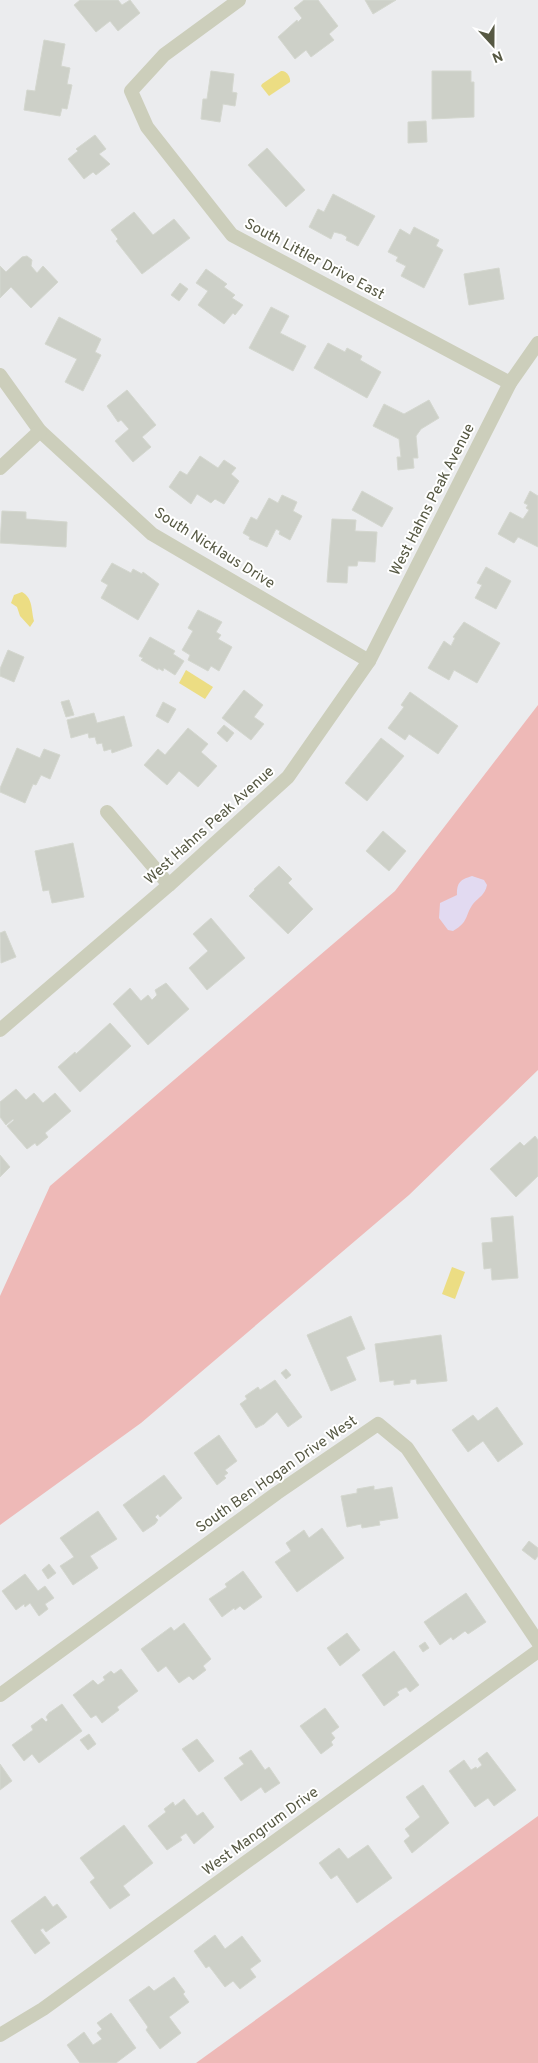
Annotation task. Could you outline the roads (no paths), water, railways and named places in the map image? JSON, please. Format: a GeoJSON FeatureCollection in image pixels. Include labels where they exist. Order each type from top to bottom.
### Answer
{"type":"FeatureCollection","features":[{"type":"Feature","properties":{"kind":"street","name":"South Littler Drive East"},"geometry":{"type":"LineString","coordinates":[[239,0],[164,54],[131,91],[147,128],[232,235],[510,383]]}},
{"type":"Feature","properties":{"kind":"street","name":"West Hahns Peak Avenue"},"geometry":{"type":"LineString","coordinates":[[0,1030],[169,886],[288,777],[369,661],[510,383],[538,343]]}},
{"type":"Feature","properties":{"kind":"street","name":"South Nicklaus Drive"},"geometry":{"type":"LineString","coordinates":[[0,375],[40,431],[152,534],[369,661]]}},
{"type":"Feature","properties":{"kind":"street"},"geometry":{"type":"LineString","coordinates":[[0,468],[40,431]]}},
{"type":"Feature","properties":{"kind":"street"},"geometry":{"type":"LineString","coordinates":[[107,812],[169,886]]}},
{"type":"Feature","properties":{"kind":"street","name":"South Ben Hogan Drive West"},"geometry":{"type":"LineString","coordinates":[[0,1695],[277,1493],[378,1424],[407,1448],[538,1642]]}},
{"type":"Feature","properties":{"kind":"street","name":"West Mangrum Drive"},"geometry":{"type":"LineString","coordinates":[[0,2035],[43,2009],[538,1651]]}}]}
